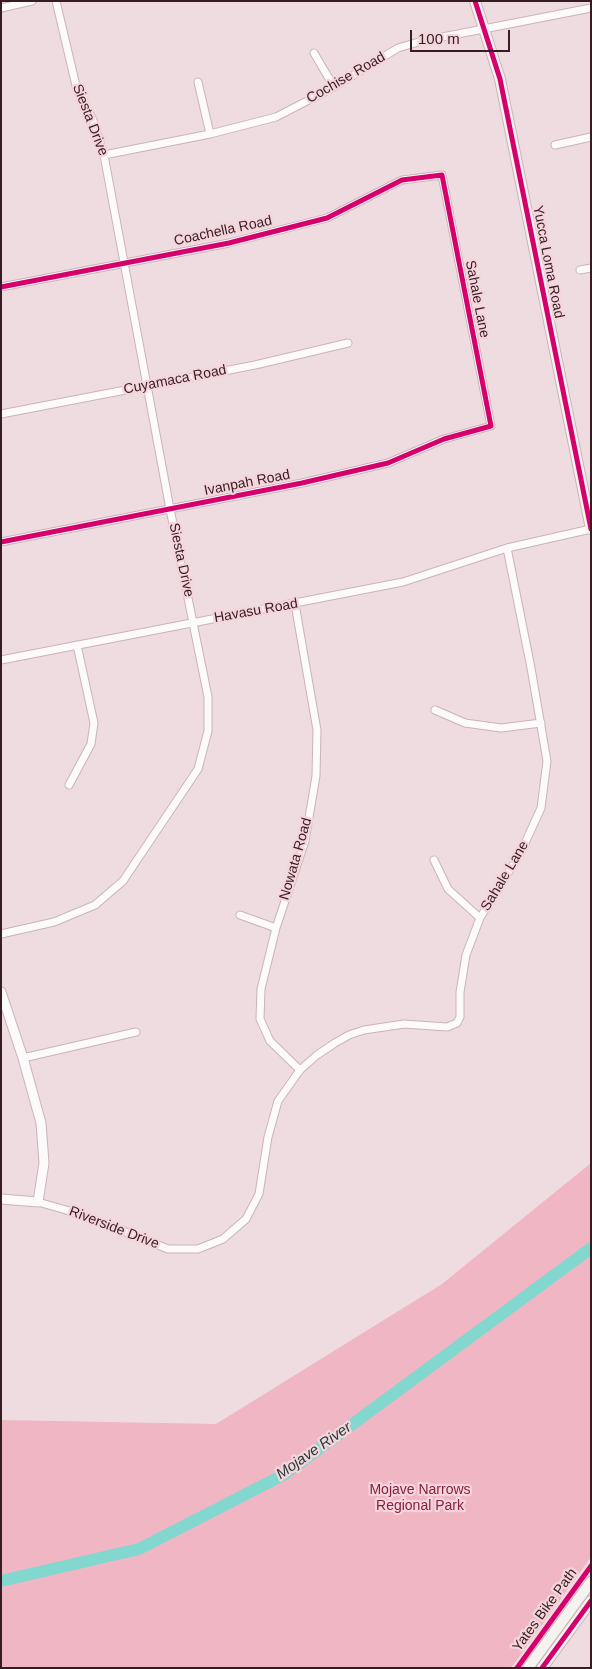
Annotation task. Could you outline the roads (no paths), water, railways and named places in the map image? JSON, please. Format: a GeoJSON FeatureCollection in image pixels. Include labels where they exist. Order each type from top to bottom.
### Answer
{"type":"FeatureCollection","features":[{"type":"Feature","properties":{"kind":"main road","name":"Yucca Loma Road"},"geometry":{"type":"LineString","coordinates":[[475,1],[500,79],[591,529]]}},
{"type":"Feature","properties":{"kind":"main road"},"geometry":{"type":"LineString","coordinates":[[528,1668],[591,1582]]}},
{"type":"Feature","properties":{"kind":"main road"},"geometry":{"type":"LineString","coordinates":[[542,1668],[591,1601]]}},
{"type":"Feature","properties":{"kind":"street"},"geometry":{"type":"LineString","coordinates":[[1,8],[32,1]]}},
{"type":"Feature","properties":{"kind":"street","name":"Siesta Drive"},"geometry":{"type":"LineString","coordinates":[[1,934],[54,922],[95,905],[123,881],[198,769],[208,731],[208,698],[170,509],[104,154],[93,120],[77,90],[56,1]]}},
{"type":"Feature","properties":{"kind":"street","name":"Cochise Road"},"geometry":{"type":"LineString","coordinates":[[104,154],[210,134],[276,117],[334,86],[398,48],[484,28],[591,8]]}},
{"type":"Feature","properties":{"kind":"street"},"geometry":{"type":"LineString","coordinates":[[314,53],[334,86]]}},
{"type":"Feature","properties":{"kind":"street"},"geometry":{"type":"LineString","coordinates":[[198,82],[210,134]]}},
{"type":"Feature","properties":{"kind":"street"},"geometry":{"type":"LineString","coordinates":[[555,145],[591,137]]}},
{"type":"Feature","properties":{"kind":"street","name":"Coachella Road"},"geometry":{"type":"LineString","coordinates":[[1,287],[123,262],[230,243],[327,218],[402,180],[442,175]]}},
{"type":"Feature","properties":{"kind":"street","name":"Sahale Lane"},"geometry":{"type":"LineString","coordinates":[[442,175],[491,426]]}},
{"type":"Feature","properties":{"kind":"street"},"geometry":{"type":"LineString","coordinates":[[580,270],[591,268]]}},
{"type":"Feature","properties":{"kind":"street","name":"Cuyamaca Road"},"geometry":{"type":"LineString","coordinates":[[1,414],[255,365],[348,343]]}},
{"type":"Feature","properties":{"kind":"street","name":"Ivanpah Road"},"geometry":{"type":"LineString","coordinates":[[1,542],[302,483],[388,463],[444,439],[491,426]]}},
{"type":"Feature","properties":{"kind":"street","name":"Havasu Road"},"geometry":{"type":"LineString","coordinates":[[1,660],[403,582],[508,548],[591,529]]}},
{"type":"Feature","properties":{"kind":"street","name":"Sahale Lane"},"geometry":{"type":"LineString","coordinates":[[457,1023],[460,1017],[460,992],[466,955],[480,918],[522,852],[541,808],[547,761],[508,548]]}},
{"type":"Feature","properties":{"kind":"street","name":"Nowata Road"},"geometry":{"type":"LineString","coordinates":[[294,604],[317,730],[316,776],[305,841],[276,928],[261,989],[260,1019],[270,1041],[300,1070]]}},
{"type":"Feature","properties":{"kind":"street"},"geometry":{"type":"LineString","coordinates":[[69,785],[91,744],[94,723],[77,645]]}},
{"type":"Feature","properties":{"kind":"street"},"geometry":{"type":"LineString","coordinates":[[435,710],[466,722],[501,728],[541,723]]}},
{"type":"Feature","properties":{"kind":"street"},"geometry":{"type":"LineString","coordinates":[[434,860],[448,889],[480,918]]}},
{"type":"Feature","properties":{"kind":"street"},"geometry":{"type":"LineString","coordinates":[[240,915],[276,928]]}},
{"type":"Feature","properties":{"kind":"street"},"geometry":{"type":"LineString","coordinates":[[1,992],[23,1058],[41,1123],[44,1163],[38,1202]]}},
{"type":"Feature","properties":{"kind":"street","name":"Riverside Drive"},"geometry":{"type":"LineString","coordinates":[[1,1199],[38,1202],[106,1224],[168,1249],[198,1249],[223,1239],[246,1219],[259,1194],[268,1137],[278,1101],[300,1070],[317,1055],[349,1035],[364,1030],[404,1024],[447,1027],[457,1023]]}},
{"type":"Feature","properties":{"kind":"street"},"geometry":{"type":"LineString","coordinates":[[23,1058],[136,1032]]}},
{"type":"Feature","properties":{"kind":"waterway","name":"Mojave River"},"geometry":{"type":"LineString","coordinates":[[1,1581],[139,1549],[285,1474],[591,1248]]}},
{"type":"Feature","properties":{"kind":"park label","name":"Mojave Narrows Regional Park"},"geometry":{"type":"Point","coordinates":[420,1498]}}]}
